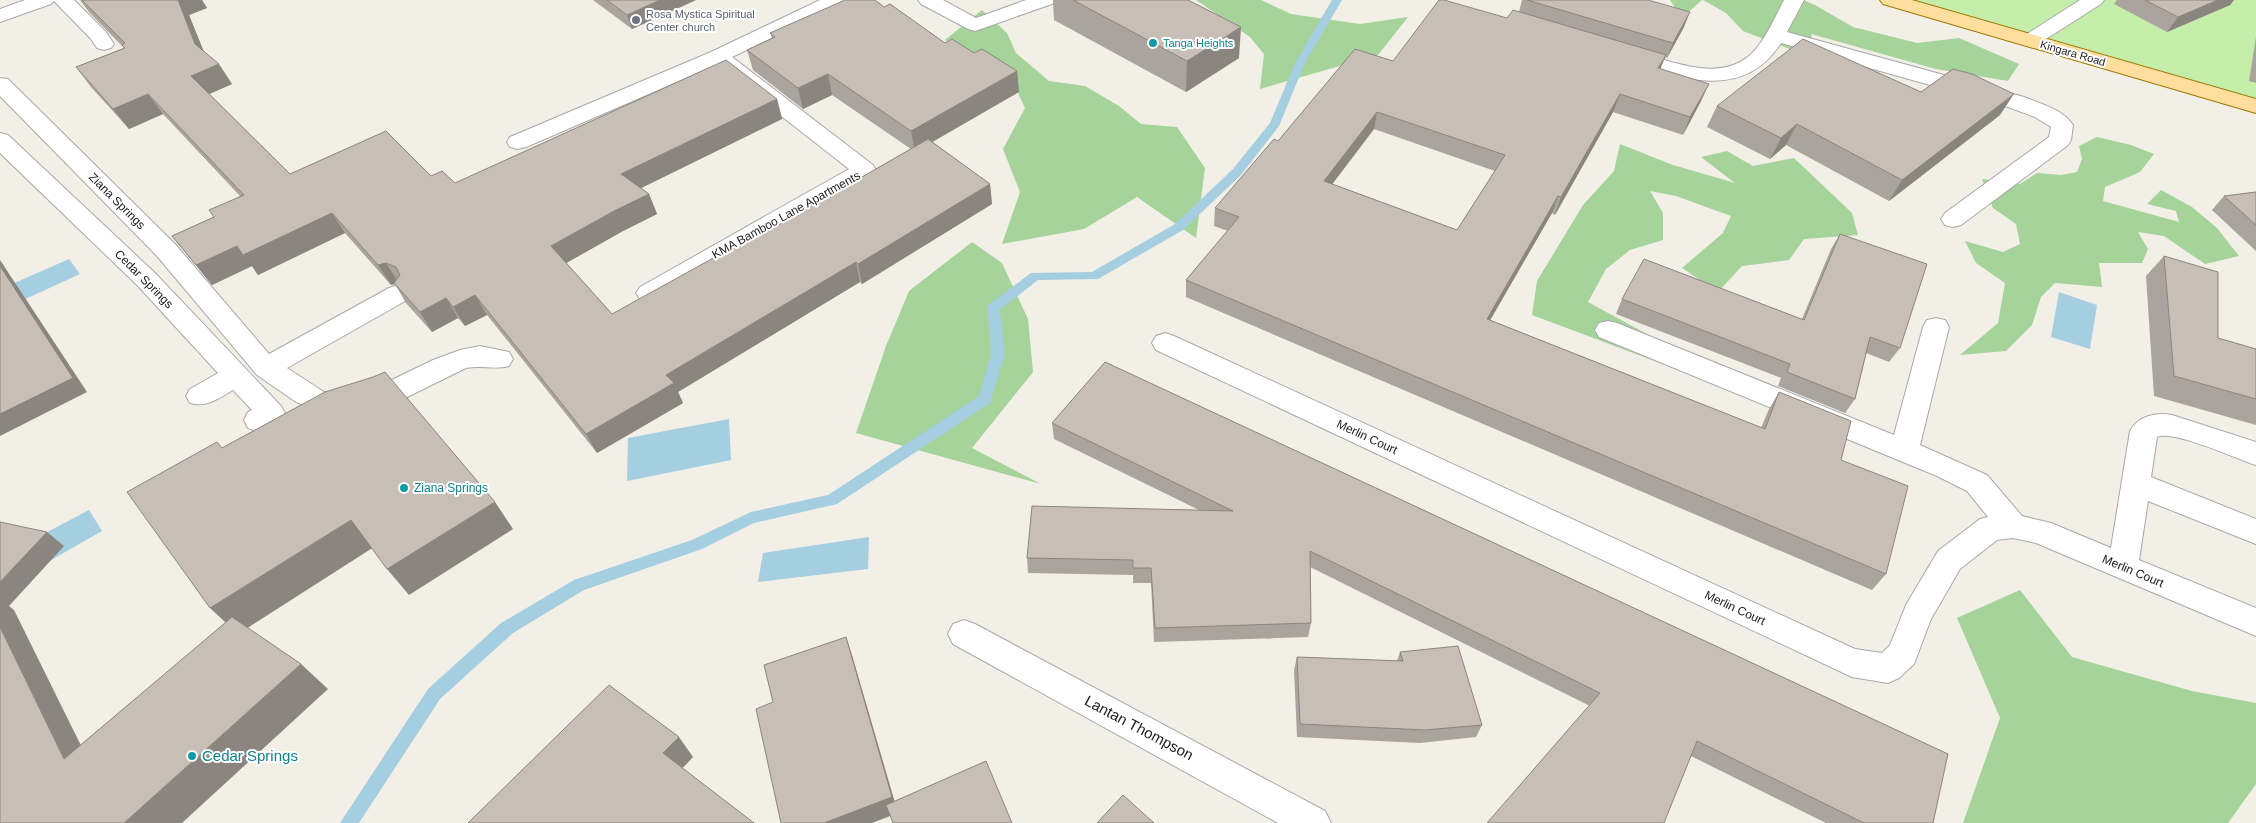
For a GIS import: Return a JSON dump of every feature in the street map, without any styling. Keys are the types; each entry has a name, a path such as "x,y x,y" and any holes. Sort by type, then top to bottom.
{"main road":[{"name":"Kingara Road","path":"1890,0 2256,106"}],"street":[{"path":"0,16 44,0"},
{"path":"63,0 99,36 104,44"},
{"path":"518,142 718,56 836,0"},
{"path":"928,0 975,25 1044,0"},
{"path":"1607,48 1690,73 1716,75 1738,71 1758,60 1775,35 1794,0"},
{"path":"2031,40 2094,0"},
{"path":"1775,35 2016,102 2043,112 2062,125 2060,140 1953,219"},
{"name":"KMA Bamboo Lane Apartments","path":"649,293 865,170 718,56"},
{"name":"Ziana Springs","path":"0,84 166,250 266,368 318,400 332,406 346,408 364,404 460,360 479,356 500,359"},
{"name":"Cedar Springs","path":"0,140 146,280 271,413 258,420"},
{"path":"266,368 398,294"},
{"path":"1904,451 1936,327"},
{"path":"1608,330 1904,451 1977,483 2014,526"},
{"name":"Merlin Court","path":"1165,343 1852,663 1888,668 1903,654 1917,614 1948,560 1990,528 2014,526 2040,532 2256,622"},
{"path":"200,396 236,375"},
{"path":"2123,566 2144,431 2151,426 2163,424 2187,430 2256,454"},
{"path":"2136,484 2256,532"},
{"name":"Lantan Thompson","path":"964,634 1313,823"}],"green space":[{"path":"1196,0 1261,0 1291,14 1360,24 1408,17 1378,55 1260,89 1264,54 1250,37"},
{"path":"1670,0 1702,0 1682,18"},
{"path":"1703,0 1803,0 1853,27 1917,43 1959,38 2019,64 2008,81 1936,69 1811,34 1816,59 1743,31 1726,13"},
{"path":"1900,0 2256,0 2256,100"},
{"path":"982,10 1007,33 1016,53 1049,81 1085,86 1119,106 1141,124 1177,127 1205,168 1196,238 1137,197 1084,229 1002,244 1020,192 1003,149 1025,108 1009,73 945,40"},
{"path":"2097,137 2131,145 2154,154 2140,172 2105,187 2103,201 2179,222 2176,211 2147,204 2161,190 2192,207 2217,228 2239,256 2205,264 2164,236 2138,232 2148,249 2142,263 2099,263 2102,287 2055,283 2041,297 2032,325 2006,351 1960,355 1998,323 2005,283 1976,263 1965,241 2003,252 2020,244 2016,224 1993,208 1982,179 2020,184 2037,173 2061,175 2077,172 2082,159 2079,146"},
{"path":"1620,144 1673,165 1735,183 1701,157 1727,151 1753,166 1794,158 1852,213 1858,235 1804,239 1789,260 1742,266 1718,292 1682,268 1723,233 1731,216 1676,196 1650,191 1663,213 1663,240 1630,250 1606,269 1588,302 1667,345 1676,369 1532,315 1537,281 1583,205 1614,171"},
{"path":"972,242 1002,263 1028,319 1033,372 972,448 1041,484 856,433 886,346 909,291"},
{"path":"2020,590 2072,657 2192,691 2256,703 2256,784 2228,823 1963,823 2000,718 1957,618"}],"water":[{"path":"69,259 80,274 21,301 10,285"},
{"path":"2059,292 2097,305 2090,349 2051,337"},
{"path":"729,419 731,460 627,481 628,438"},
{"path":"89,510 102,531 32,571 19,547"},
{"path":"869,537 868,569 758,582 763,553"}],"building":[{"path":"82,0 178,0 195,44 219,64 191,76 290,174 386,131 431,176 442,171 455,183 726,60 777,99 621,174 649,194 551,246 612,314 773,225 775,227 928,139 990,184 858,264 856,262 666,375 674,383 586,434 475,295 453,307 446,298 420,312 394,283 400,275 396,267 386,263 378,265 332,213 243,255 237,246 196,265 172,236 214,217 209,210 244,195 148,94 113,109 76,67 125,48 122,45 125,43"},
{"path":"607,0 660,0 627,15"},
{"path":"845,0 875,0 884,7 890,4 945,43 952,39 974,53 982,49 1017,71 911,131 828,74 798,88 747,50 775,37 770,33"},
{"path":"1073,0 1188,0 1241,27 1187,61"},
{"path":"1439,0 1444,0 1507,18 1513,10 1666,55 1658,68 1709,84 1690,117 1620,94 1561,197 1558,196 1487,319 1765,429 1779,392 1851,421 1841,460 1908,486 1886,574 1186,280 1239,217 1215,208 1274,139 1278,141 1355,49 1393,61","holes":["1377,112 1505,155 1457,230 1324,181"]},
{"path":"1527,0 1648,0 1690,12 1673,43"},
{"path":"2145,0 2218,0 2178,17"},
{"path":"1803,39 1921,92 1953,69 1972,74 2014,94 1902,180 1797,124 1781,138 1717,106"},
{"path":"2256,192 2256,225 2224,196"},
{"path":"1840,234 1927,264 1900,348 1870,337 1855,399 1787,372 1790,364 1622,299 1644,259 1804,320"},
{"path":"2164,256 2218,272 2218,338 2256,349 2256,399 2174,376"},
{"path":"0,266 73,378 0,414"},
{"path":"1105,362 1948,754 1933,823 1864,823 1697,741 1664,823 1487,823 1600,693 1310,551 1311,623 1155,628 1151,568 1133,568 1133,560 1027,558 1032,506 1233,511 1052,423"},
{"path":"385,372 495,502 387,569 351,520 210,608 127,492 217,442 222,448 325,392"},
{"path":"0,522 47,532 0,582"},
{"path":"232,617 301,664 124,823 0,823 0,627 64,759"},
{"path":"846,637 892,797 824,823 781,823 756,709 773,702 764,665"},
{"path":"1458,646 1482,725 1425,730 1300,724 1297,657 1403,661 1400,652"},
{"path":"609,685 679,737 663,753 754,823 468,823"},
{"path":"986,761 1012,823 893,823 886,805"},
{"path":"1123,795 1154,823 1097,823"}],"waterway":[{"path":"349,823 434,694 507,628 579,585 697,545 751,518 832,500 985,399 998,354 993,308 1035,276 1094,276 1179,227 1237,172 1275,124 1300,63 1337,0"}],"place":[{"name":"Rosa Mystica Spiritual Center church","path":"636,20"},
{"name":"Tanga Heights","path":"1153,43"},
{"name":"Ziana Springs","path":"404,488"},
{"name":"Cedar Springs","path":"192,756"}]}
